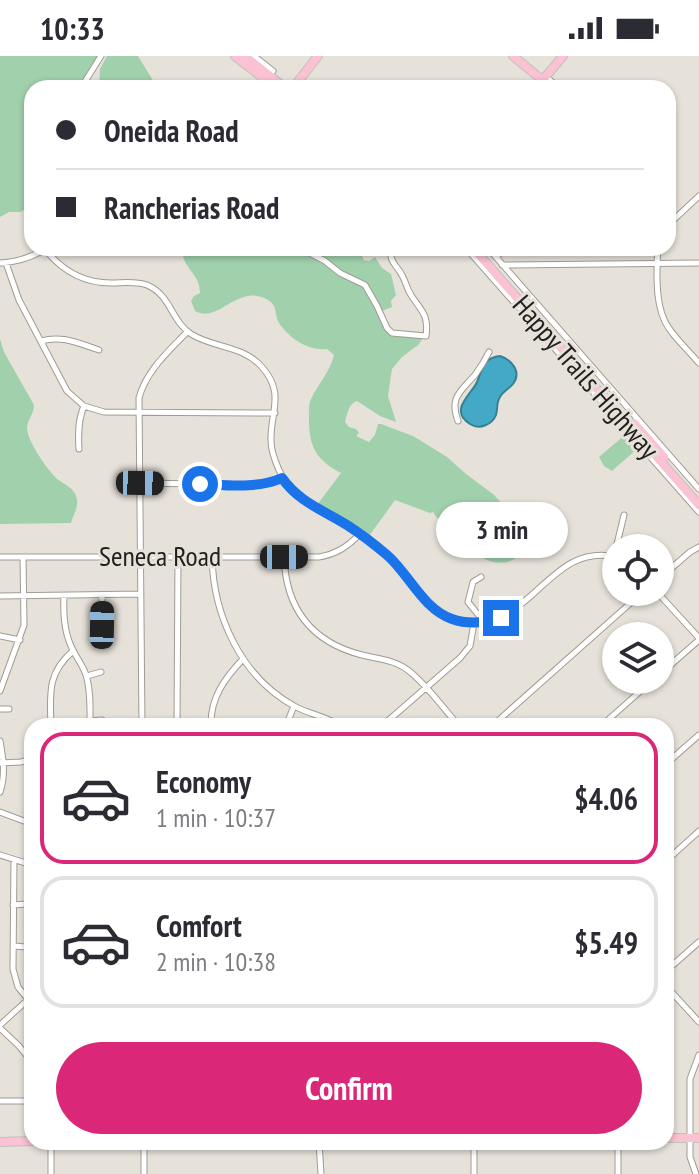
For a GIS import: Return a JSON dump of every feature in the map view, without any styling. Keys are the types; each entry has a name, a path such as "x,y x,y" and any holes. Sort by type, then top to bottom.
{"main road":[{"path":"235,56 266,80"},
{"path":"245,56 276,80"},
{"path":"292,80 312,56"},
{"path":"299,80 318,56"},
{"path":"513,56 540,80"},
{"path":"522,56 542,80"},
{"path":"548,80 563,56"},
{"path":"548,80 569,56"},
{"name":"Happy Trails Highway","path":"480,256 699,505"},
{"name":"Happy Trails Highway","path":"487,256 699,497"},
{"path":"0,1142 24,1141"}],"street":[{"path":"86,80 101,56"},
{"path":"254,56 273,71"},
{"path":"676,218 699,196"},
{"path":"33,256 3,263 67,391 84,406 104,412 275,413"},
{"path":"51,256 66,270 87,280 134,282 155,290 166,300 187,332 203,341 246,353 258,363 267,373 276,400 271,439 277,466 289,488 302,500 360,534 395,562 434,609 451,619 485,623 501,618 575,559 602,553"},
{"path":"315,256 365,285 392,333 426,336 427,320 422,308 411,296 391,256"},
{"path":"473,256 699,512"},
{"path":"657,256 658,304 663,319 671,332 696,354 699,363"},
{"path":"496,257 699,489"},
{"path":"502,265 699,263"},
{"path":"142,718 139,398 152,369 187,332"},
{"path":"41,341 57,337 99,350"},
{"path":"458,421 454,405 458,393 489,352"},
{"path":"79,449 78,427 84,406"},
{"path":"140,483 260,485 282,478"},
{"path":"620,534 624,515"},
{"name":"Seneca Road","path":"0,557 319,557 343,549 360,534"},
{"path":"674,566 699,547"},
{"path":"177,718 178,556"},
{"path":"212,556 216,597 225,625 243,659 260,678 294,706 322,718"},
{"path":"0,691 24,625 23,557"},
{"path":"284,557 290,594 300,615 313,630 344,650 394,662 409,670 452,718"},
{"path":"481,577 473,582 468,602 485,623"},
{"path":"0,596 141,594"},
{"path":"102,595 102,625"},
{"path":"64,597 66,632 87,676 90,718"},
{"path":"501,718 627,606"},
{"path":"670,606 699,639 674,661"},
{"path":"392,718 460,658 470,646 474,623"},
{"path":"0,636 20,640"},
{"path":"51,718 51,680 62,661 73,651"},
{"path":"211,718 223,682 243,659"},
{"path":"87,676 101,672"},
{"path":"610,718 637,694"},
{"path":"289,718 294,706"},
{"path":"0,709 9,709"},
{"path":"674,757 699,735"},
{"path":"0,741 0,792"},
{"path":"2,762 24,761"},
{"path":"0,812 24,821"},
{"path":"674,854 699,831"},
{"path":"0,855 24,863"},
{"path":"14,860 13,969 18,987 24,993"},
{"path":"13,905 24,904"},
{"path":"674,964 699,942"},
{"path":"14,946 24,947"},
{"path":"674,995 699,1022"},
{"path":"24,1006 0,1027 24,1052"},
{"path":"696,1174 690,1157 694,1138 690,1079 699,1055"},
{"path":"0,1101 24,1101"},
{"path":"51,1150 51,1174"},
{"path":"144,1150 144,1174"},
{"path":"320,1150 321,1174"},
{"path":"474,1150 474,1174"},
{"path":"618,1150 618,1174"}],"green space":[{"path":"0,56 98,56 84,80 24,80 24,210 0,217"},
{"path":"107,56 138,56 153,80 99,80 100,69"},
{"path":"183,256 312,256 364,285 387,330 424,337 392,369 388,396 396,422 357,401 350,406 345,422 356,429 359,433 356,436 369,442 378,424 381,424 413,436 447,457 493,494 527,529 527,542 521,553 510,561 499,563 486,559 461,543 433,512 395,500 369,536 317,505 341,473 326,464 317,453 311,441 309,424 311,399 334,355 327,349 306,346 294,339 279,323 272,303 264,298 245,297 211,313 195,311 191,301 200,293 199,286"},
{"path":"317,256 362,256 369,261 375,257 382,268 391,274 396,295 391,301 392,307 382,311 364,281 341,272"},
{"path":"0,339 34,405 27,429 31,441 52,474 76,496 77,506 71,523 0,524"},
{"path":"626,434 636,450 612,471 604,466 599,457"}],"water":[{"path":"500,356 514,367 516,380 500,397 492,421 474,426 461,413 463,402 477,382 484,364"}],"route":[{"path":"200,484 260,485 282,478 302,500 345,524 395,562 434,609 451,619 466,622 485,623 501,618"}]}
